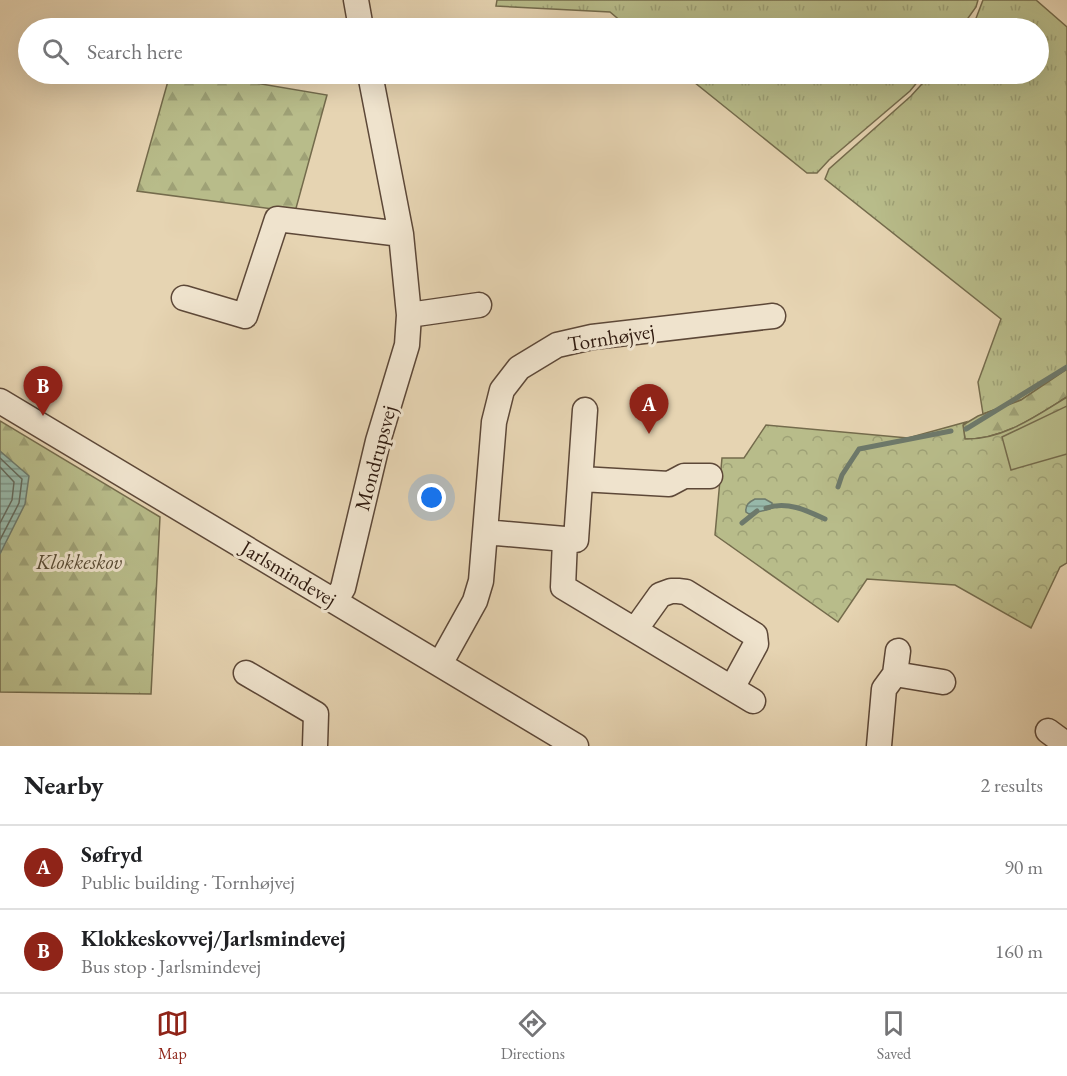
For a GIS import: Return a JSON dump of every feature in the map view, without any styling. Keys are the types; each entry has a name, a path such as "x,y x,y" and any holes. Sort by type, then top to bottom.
{"street":[{"path":"357,0 360,18"},
{"name":"Mondrupsvej","path":"335,601 343,588 378,441 407,345 409,315 401,234 372,84"},
{"path":"184,298 245,316 277,219 401,234"},
{"path":"409,315 479,305"},
{"name":"Tornhøjvej","path":"440,663 475,601 481,581 494,422 502,390 519,368 557,345 592,337 773,316"},
{"name":"Jarlsmindevej","path":"0,401 576,746"},
{"path":"485,532 576,540 585,410"},
{"path":"581,479 669,484 684,476 710,476"},
{"path":"565,540 563,587 753,701"},
{"path":"635,630 660,595 671,591 686,592 755,635 756,644 732,688"},
{"path":"879,746 884,689 896,662 943,682"},
{"path":"246,673 316,714 315,746"}],"green space":[{"path":"497,0 978,0 968,18 617,18 610,12 496,6"},
{"path":"983,0 1036,0 1067,27 1067,369 1021,400 983,414 978,382 1001,319 825,179 829,169 922,84 1049,84 1049,18 976,18"},
{"path":"167,84 262,84 327,95 295,212 137,191"},
{"path":"696,84 916,84 817,173 807,173"},
{"path":"1067,369 1067,397 1019,426 993,436 965,439 963,425 978,416 1021,400"},
{"path":"1067,397 1067,563 1060,567 1031,628 955,585 867,579 838,622 715,535 722,458 744,458 766,425 908,438 966,422 963,425 965,439 979,438 993,436 1019,426"},
{"path":"1067,406 1067,454 1011,470 1002,437"},
{"name":"Klokkeskov","path":"0,421 160,517 151,694 0,692"}],"water":[{"path":"0,451 29,476 25,504 0,554"},
{"path":"755,499 765,499 772,503 772,506 770,509 749,514 746,512 747,506"}],"waterway":[{"path":"966,429 1067,367"},
{"path":"838,487 842,475 859,449 951,431"},
{"path":"766,508 789,506 825,519"},
{"path":"742,523 757,511"}],"place":[{"name":"Klokkeskovvej/Jarlsmindevej","path":"43,416"},
{"name":"Søfryd","path":"649,434"}]}
